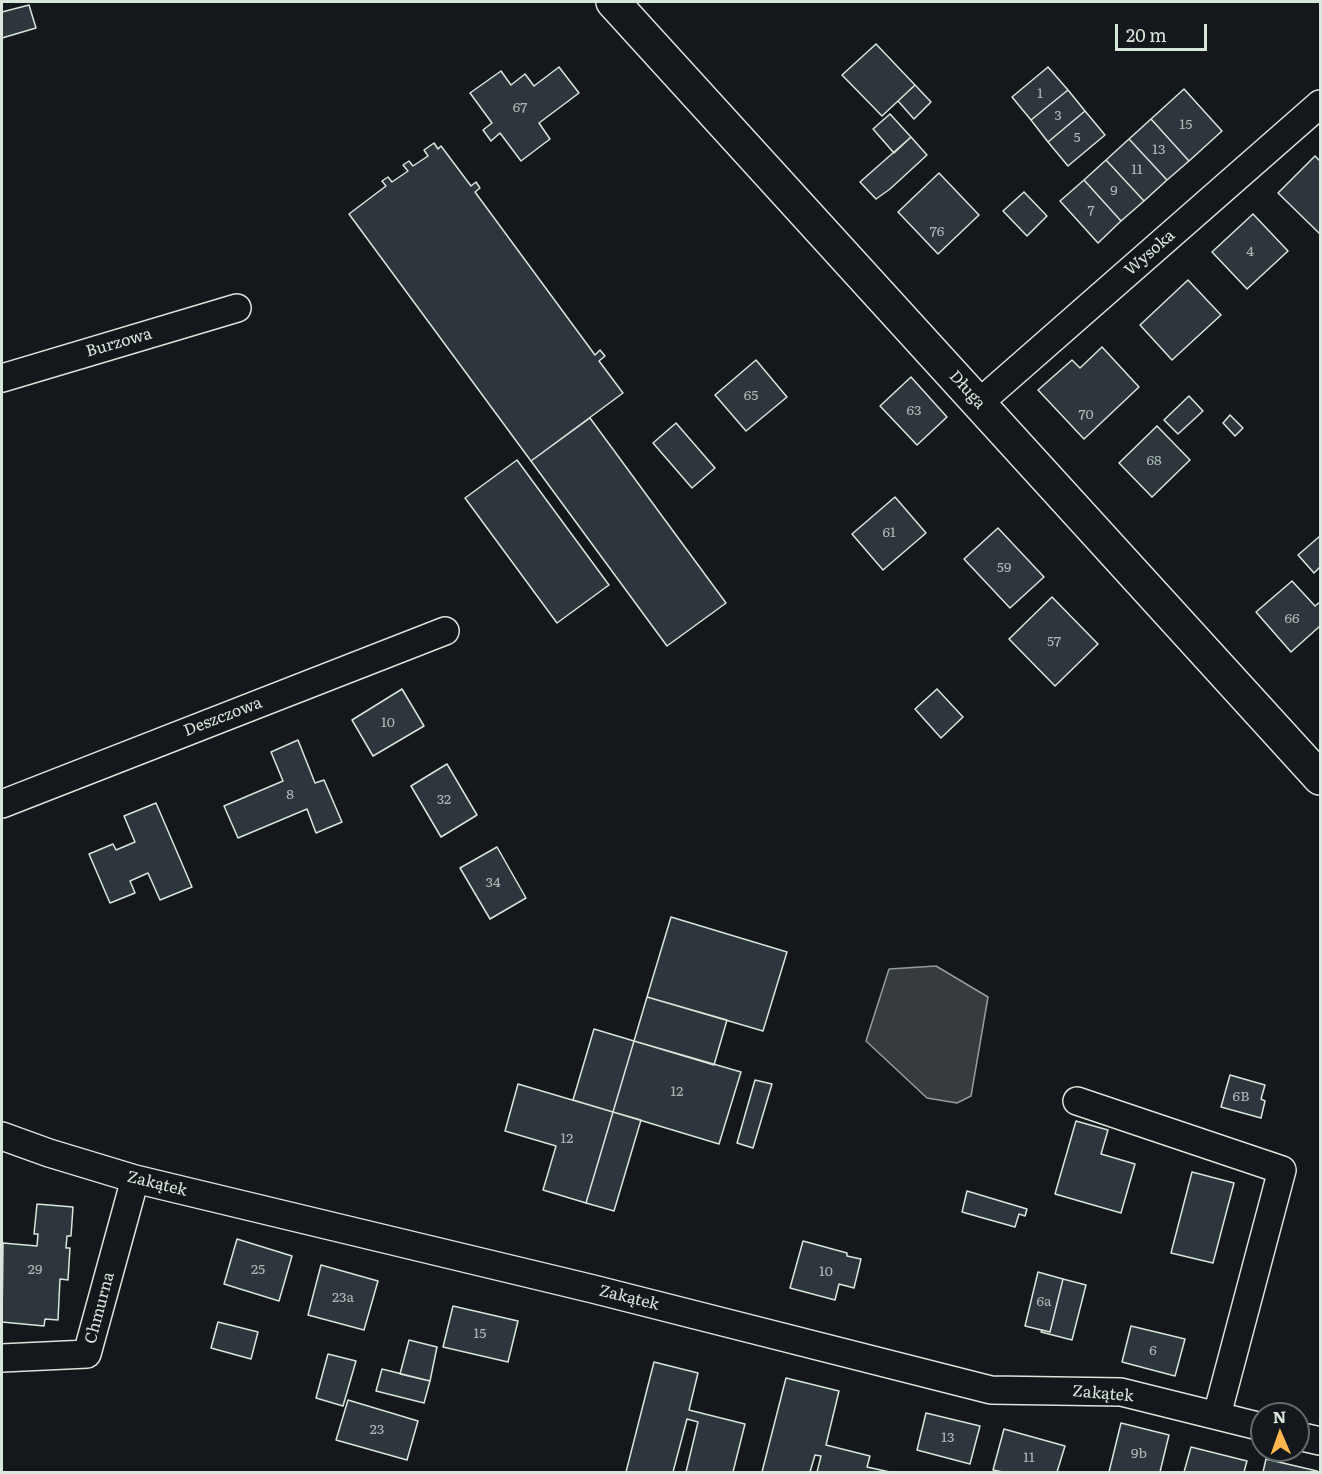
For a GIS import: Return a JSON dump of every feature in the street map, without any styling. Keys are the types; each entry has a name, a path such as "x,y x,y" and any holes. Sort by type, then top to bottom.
{"street":[{"name":"Długa","path":"613,2 1320,778"},
{"name":"Wysoka","path":"979,403 1320,104"},
{"name":"Burzowa","path":"2,378 237,308"},
{"name":"Deszczowa","path":"2,804 445,631"},
{"path":"1077,1101 1282,1170 1217,1415"},
{"name":"Zakątek","path":"2,1136 135,1179 593,1289 991,1390 1121,1392 1250,1424"},
{"name":"Chmurna","path":"2,1358 87,1354 135,1179"}],"shaded area":[{"path":"936,966 988,997 971,1096 957,1103 927,1098 866,1041 889,969"}],"building":[{"path":"29,5 36,28 2,38 2,12"},
{"path":"876,44 915,85 882,116 842,75"},
{"path":"559,67 579,93 539,123 550,139 521,161 500,133 491,141 483,130 492,123 470,93 501,71 511,85 525,74 534,86"},
{"path":"1048,67 1068,90 1031,120 1012,97"},
{"path":"915,85 931,102 914,119 898,101"},
{"path":"1184,89 1222,131 1189,161 1151,119"},
{"path":"1068,90 1085,111 1048,142 1031,120"},
{"path":"1085,111 1105,135 1068,166 1048,142"},
{"path":"890,114 911,137 894,153 873,129"},
{"path":"1151,119 1189,161 1167,180 1129,139"},
{"path":"911,137 927,155 876,199 860,182"},
{"path":"1129,139 1167,180 1144,201 1106,160"},
{"path":"434,143 438,149 441,146 471,186 476,182 480,188 475,192 595,355 600,350 605,356 599,361 623,393 531,461 349,214 386,186 382,181 388,177 392,182 408,171 403,165 409,161 413,166 428,156 424,150"},
{"path":"1315,156 1320,161 1320,234 1278,193"},
{"path":"1106,160 1144,201 1121,221 1084,180"},
{"path":"939,173 979,215 938,254 898,212"},
{"path":"1084,180 1121,221 1098,243 1060,201"},
{"path":"1024,192 1047,216 1027,236 1003,211"},
{"path":"1253,214 1288,251 1247,289 1212,252"},
{"path":"1188,280 1221,315 1172,360 1140,325"},
{"path":"1102,347 1139,387 1084,439 1038,390 1072,360 1080,368"},
{"path":"756,360 787,397 746,431 715,395"},
{"path":"911,377 947,417 917,445 880,406"},
{"path":"1189,396 1203,411 1178,434 1164,420"},
{"path":"1230,415 1243,428 1235,436 1223,423"},
{"path":"590,418 726,603 667,646 531,461"},
{"path":"676,423 715,468 692,488 653,443"},
{"path":"1157,426 1190,460 1152,497 1119,463"},
{"path":"517,460 609,585 557,623 465,498"},
{"path":"895,497 926,533 883,570 852,534"},
{"path":"998,528 1044,577 1010,608 964,559"},
{"path":"1320,536 1320,567 1314,573 1298,555"},
{"path":"1292,581 1315,606 1320,602 1320,626 1291,652 1256,612"},
{"path":"1052,597 1098,644 1055,686 1009,639"},
{"path":"402,689 424,726 373,756 352,720"},
{"path":"937,689 963,717 941,738 915,709"},
{"path":"298,740 315,783 324,780 342,822 316,833 307,809 238,838 224,806 283,781 271,752"},
{"path":"447,764 477,815 441,837 411,786"},
{"path":"156,803 192,887 160,900 148,873 130,881 135,893 110,903 89,854 113,844 116,850 135,842 124,816"},
{"path":"497,847 526,898 490,919 460,868"},
{"path":"671,917 787,952 763,1031 647,997"},
{"path":"647,997 727,1020 714,1065 634,1041"},
{"path":"594,1029 634,1041 613,1112 573,1100"},
{"path":"634,1041 741,1072 719,1144 613,1112"},
{"path":"1230,1075 1265,1085 1261,1099 1265,1101 1261,1118 1221,1107"},
{"path":"755,1080 772,1084 753,1148 737,1143"},
{"path":"518,1084 613,1112 586,1203 543,1190 556,1146 505,1131"},
{"path":"613,1112 641,1120 614,1211 586,1203"},
{"path":"1076,1121 1108,1130 1101,1154 1135,1164 1121,1213 1055,1194"},
{"path":"1192,1172 1234,1183 1213,1263 1171,1253"},
{"path":"967,1191 1027,1209 1025,1216 1019,1214 1015,1227 962,1212"},
{"path":"37,1204 73,1207 71,1236 67,1236 66,1248 70,1248 68,1280 60,1279 58,1320 45,1319 44,1326 2,1322 3,1243 37,1246 38,1234 34,1234"},
{"path":"237,1239 292,1256 279,1301 224,1284"},
{"path":"803,1241 861,1259 854,1288 839,1284 835,1300 790,1288"},
{"path":"321,1265 378,1281 364,1330 308,1315"},
{"path":"1038,1272 1063,1279 1050,1332 1025,1326"},
{"path":"1063,1279 1086,1285 1072,1340 1041,1332 1042,1330 1050,1332"},
{"path":"453,1306 518,1321 508,1362 443,1347"},
{"path":"218,1322 258,1332 251,1359 211,1348"},
{"path":"1131,1326 1185,1339 1175,1376 1122,1362"},
{"path":"409,1340 437,1347 430,1381 400,1374"},
{"path":"328,1354 356,1361 343,1406 316,1398"},
{"path":"654,1362 698,1373 689,1410 745,1424 733,1472 686,1472 698,1422 687,1419 673,1472 626,1472"},
{"path":"382,1369 430,1381 424,1403 376,1391"},
{"path":"786,1378 839,1391 826,1445 870,1456 867,1467 890,1472 817,1472 821,1456 815,1455 810,1472 762,1472"},
{"path":"348,1400 418,1421 407,1460 336,1440"},
{"path":"926,1413 980,1426 970,1464 917,1450"},
{"path":"1121,1423 1169,1435 1160,1472 1109,1472"},
{"path":"1004,1429 1065,1446 1057,1472 993,1470"},
{"path":"1191,1447 1247,1461 1244,1472 1184,1472"},
{"path":"1265,1462 1279,1462 1317,1471 1317,1472 1263,1472"}]}
